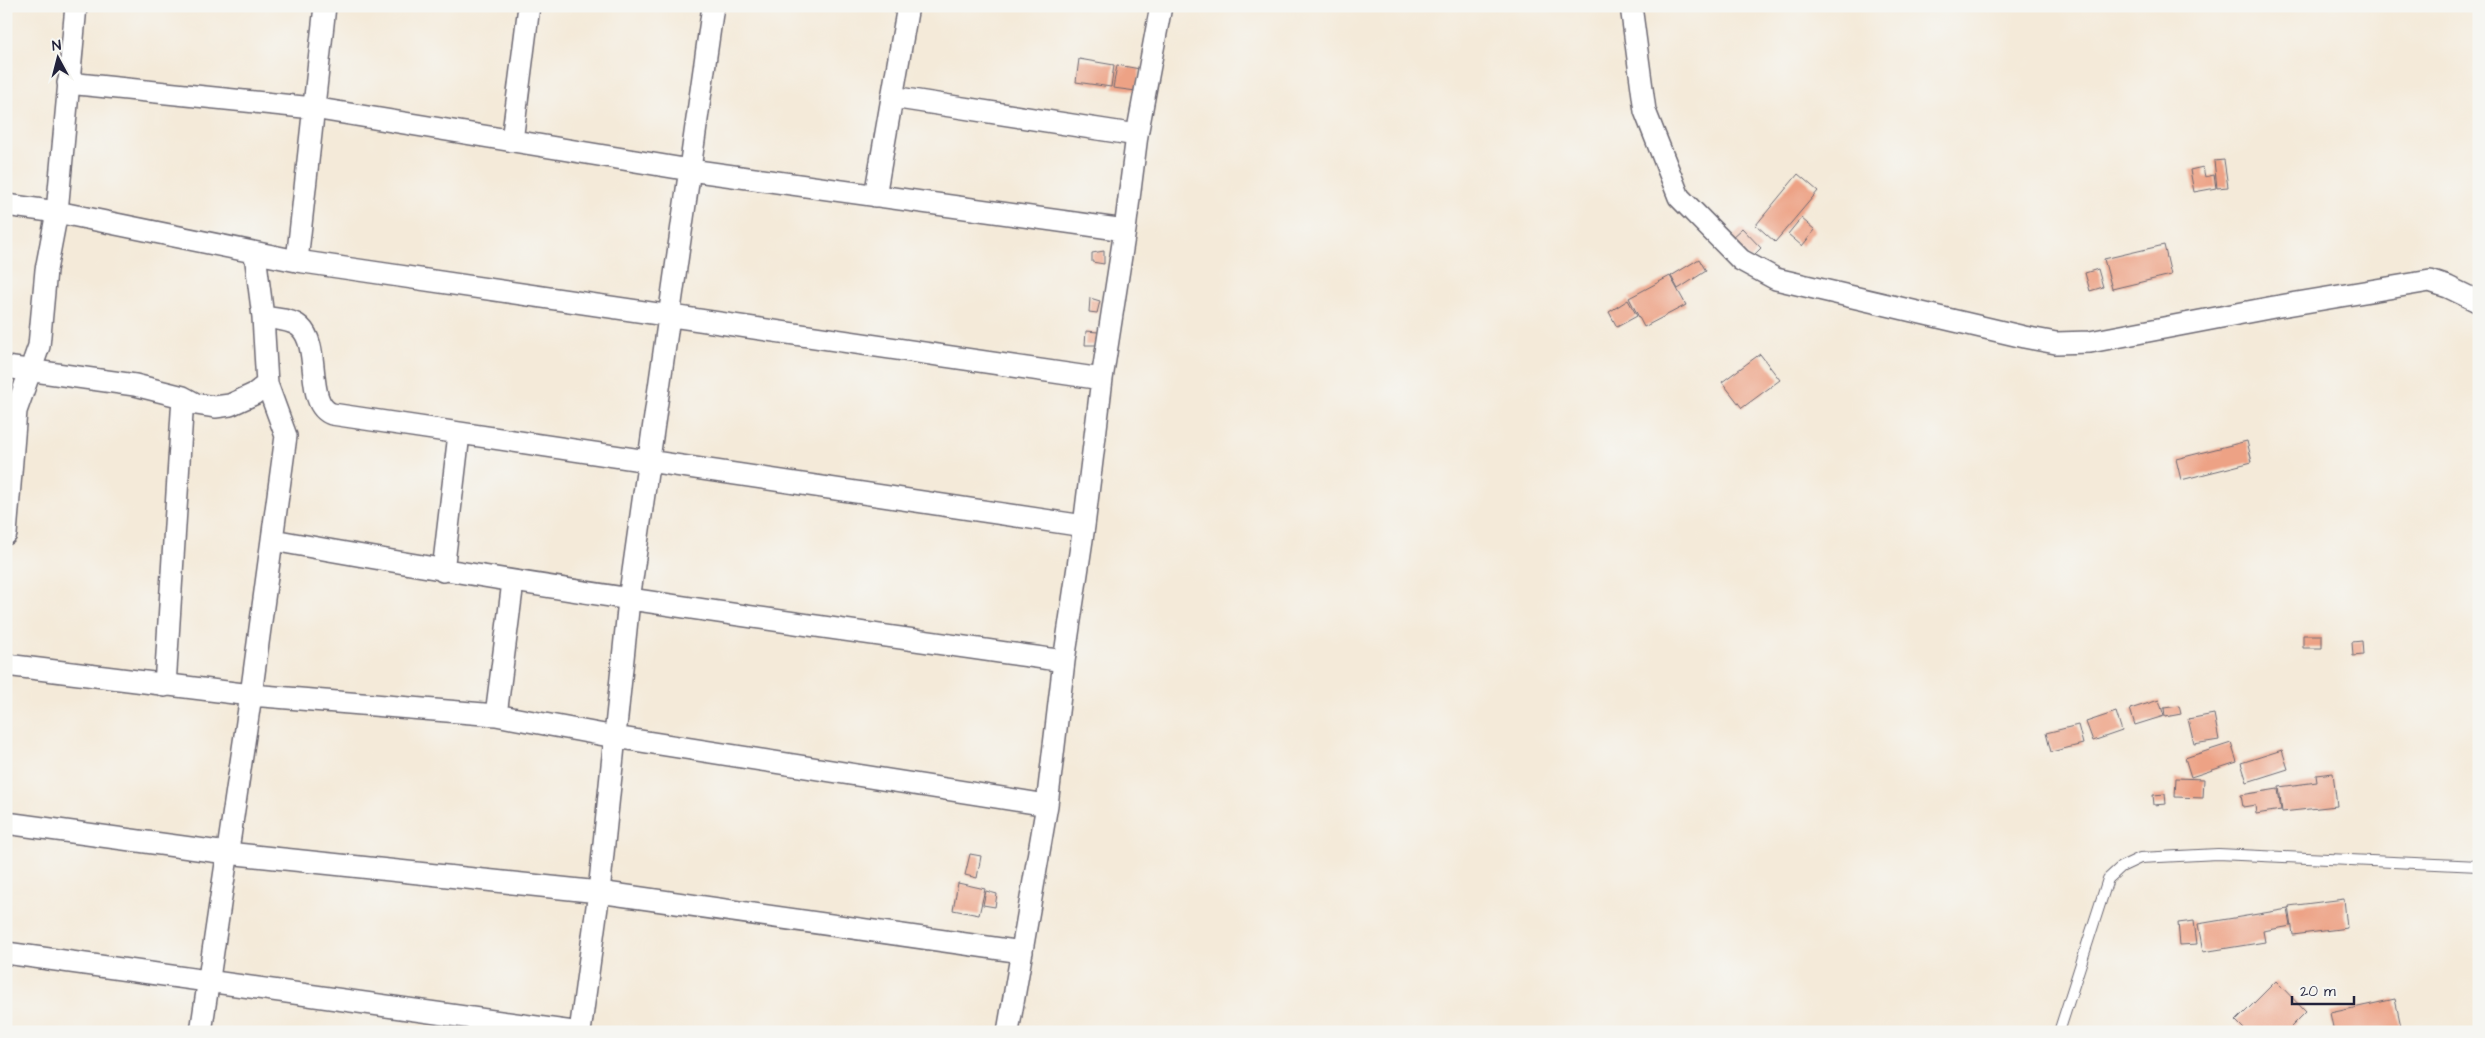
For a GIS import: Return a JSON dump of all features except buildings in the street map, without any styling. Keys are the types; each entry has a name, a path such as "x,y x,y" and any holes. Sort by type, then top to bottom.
{"street":[{"path":"6,534 16,411 39,346 46,270 57,212 76,6"},
{"path":"297,261 325,6"},
{"path":"512,141 529,6"},
{"path":"580,1032 599,892 629,600 713,6"},
{"path":"875,196 908,6"},
{"path":"1008,1032 1047,805 1064,661 1084,526 1102,379 1125,230 1137,135 1161,6"},
{"path":"1631,6 1645,111 1679,197 1741,260 1776,279 2005,333 2056,343 2090,342 2284,305 2430,281 2448,287 2479,302"},
{"path":"68,83 314,108 690,170 1125,230"},
{"path":"892,96 1137,135"},
{"path":"6,205 57,212 254,254 297,261 1102,379"},
{"path":"200,1032 251,695 286,436 267,384 263,317 254,254"},
{"path":"263,317 287,320 300,326 310,340 318,402 324,411 459,434 1084,526"},
{"path":"6,367 135,385 183,397 196,404 223,406 254,394 267,384"},
{"path":"165,686 183,397"},
{"path":"443,571 459,434"},
{"path":"273,540 443,571 629,600 1064,661"},
{"path":"496,715 513,582"},
{"path":"6,665 165,686 251,695 496,715 615,737 1047,805"},
{"path":"6,823 227,853 599,892 1022,952"},
{"path":"6,953 573,1032"}],"lane":[{"path":"2059,1032 2108,879 2121,866 2140,858 2218,854 2479,866"}]}
